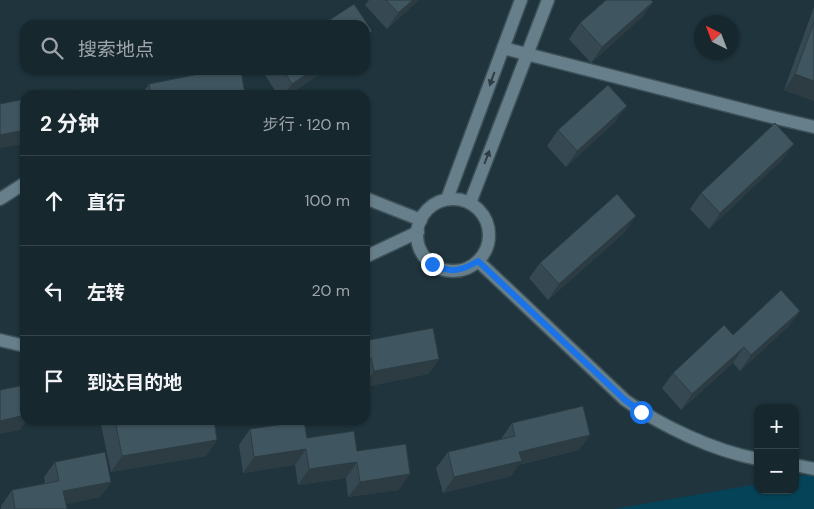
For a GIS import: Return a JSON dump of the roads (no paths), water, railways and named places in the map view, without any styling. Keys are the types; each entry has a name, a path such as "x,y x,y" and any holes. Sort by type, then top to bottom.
{"lane":[{"path":"447,199 521,0"},
{"path":"470,203 548,0"},
{"path":"503,48 814,127"},
{"path":"0,199 20,186"},
{"path":"447,199 459,199 470,203 486,219 489,241 485,252 478,261 467,268 443,269 432,264 424,255 419,244 419,226 427,210 436,203 447,199"},
{"path":"370,201 419,226"},
{"path":"370,254 419,226"},
{"path":"478,261 625,400 641,412 718,448 754,458"},
{"path":"0,340 20,345"},
{"path":"799,467 814,469"}]}
